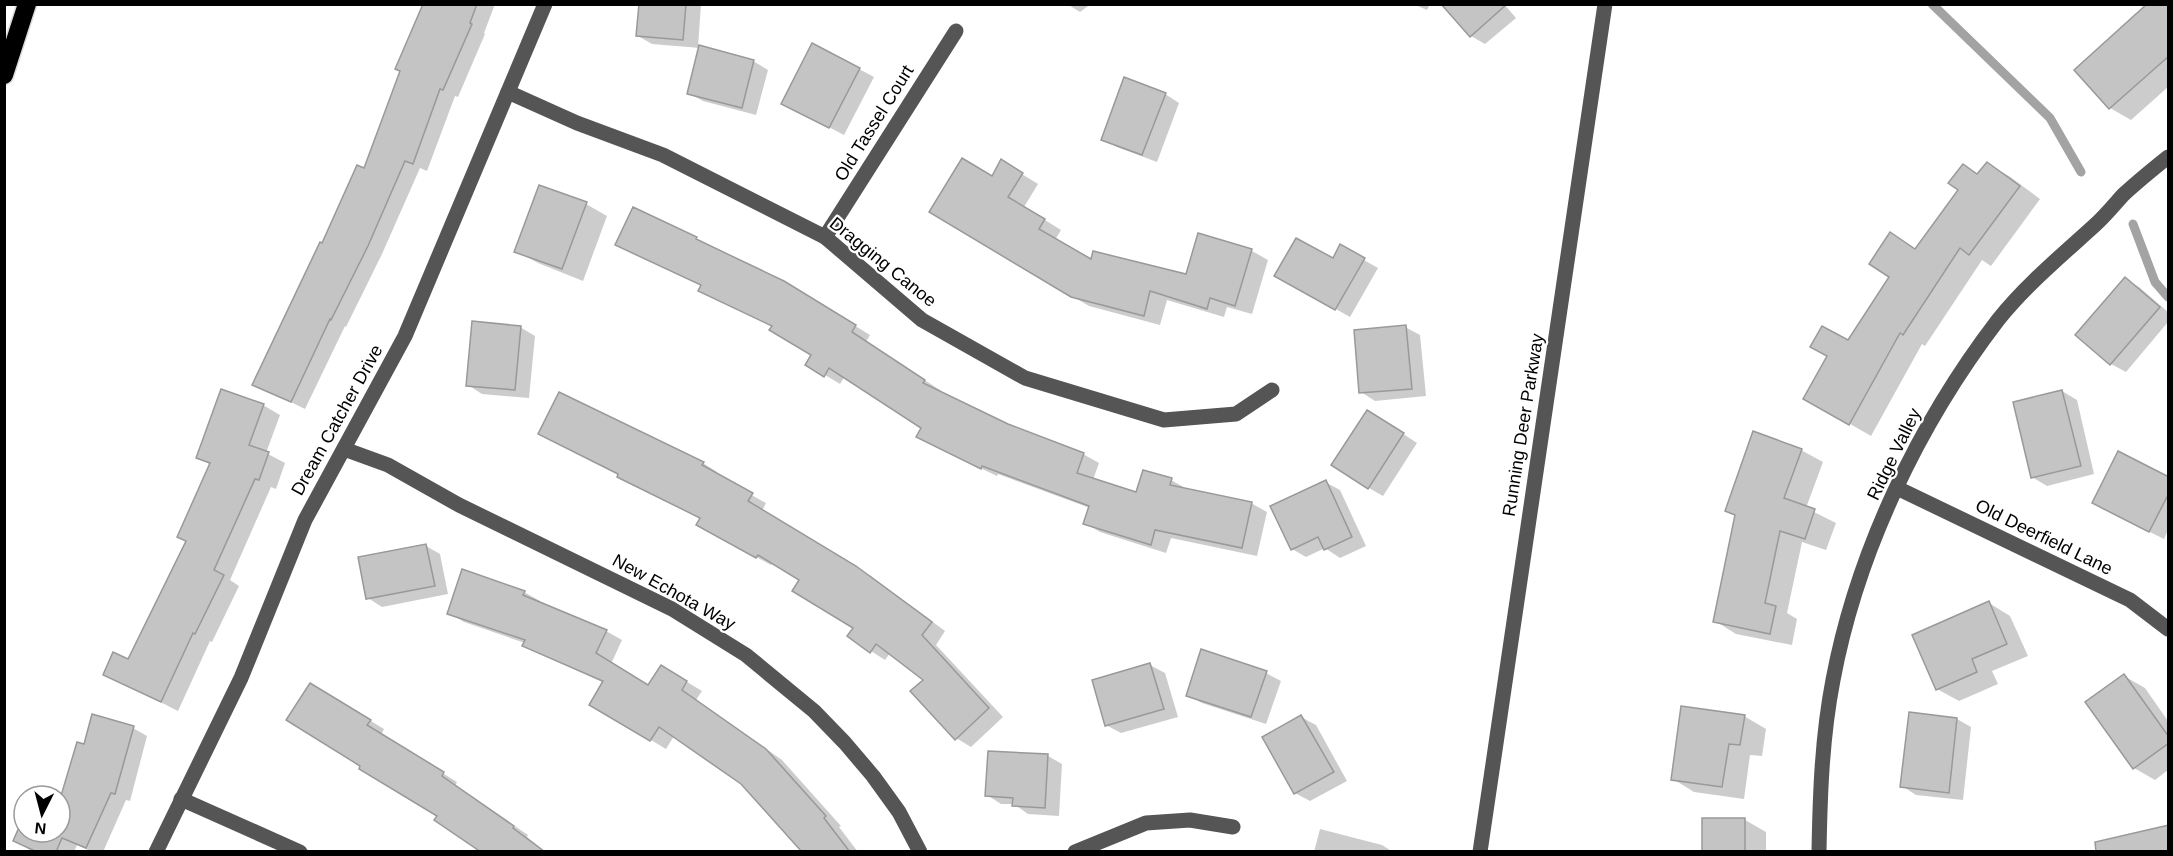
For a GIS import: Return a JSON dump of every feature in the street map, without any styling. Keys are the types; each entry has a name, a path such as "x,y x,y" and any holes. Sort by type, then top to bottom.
{"highway":[{"path":"4,75 27,4"}],"street":[{"name":"Dream Catcher Drive","path":"156,852 241,678 305,520 405,336 545,4"},
{"name":"Running Deer Parkway","path":"1480,852 1605,4"},
{"name":"Old Tassel Court","path":"825,237 956,31"},
{"name":"Dragging Canoe","path":"508,92 577,123 663,155 825,237 922,320 1025,378 1164,420 1236,414 1272,390"},
{"name":"Ridge Valley","path":"1819,852 1822,759 1833,679 1843,633 1874,540 1929,424 1999,319 2036,279 2123,196 2169,157"},
{"name":"New Echota Way","path":"344,449 388,465 459,505 672,609 710,631 746,656 814,711 845,743 899,812 920,852"},
{"name":"Old Deerfield Lane","path":"1897,488 2130,600 2169,629"},
{"path":"181,799 300,852"},
{"path":"1074,852 1146,823 1190,820 1233,827"}],"building":[{"path":"423,4 477,4 470,23 472,24 443,90 440,89 413,164 405,161 368,246 291,402 252,385 320,242 322,243 357,165 364,168 400,71 395,69"},
{"path":"639,4 686,4 683,40 636,36"},
{"path":"1441,4 1507,4 1470,37"},
{"path":"2147,4 2169,4 2169,56 2109,109 2074,70"},
{"path":"812,43 860,68 829,128 781,104"},
{"path":"699,45 754,60 742,108 687,94"},
{"path":"1124,77 1166,93 1142,155 1101,140"},
{"path":"962,158 992,176 1001,159 1023,173 1008,197 1045,219 1039,229 1091,259 1093,251 1186,274 1198,233 1252,249 1235,306 1210,298 1207,309 1150,291 1144,316 1071,297 929,212"},
{"path":"1987,162 2020,186 1969,255 1960,248 1903,335 1900,333 1849,425 1803,399 1827,356 1810,347 1822,326 1848,340 1889,277 1869,264 1890,232 1915,249 1958,190 1948,183 1963,164 1977,174"},
{"path":"539,185 587,202 562,269 514,252"},
{"path":"633,207 784,281 856,325 852,332 925,380 923,383 1008,424 1084,453 1077,473 1136,492 1143,470 1172,478 1170,485 1252,502 1242,548 1155,530 1151,545 1083,524 1089,506 982,466 981,469 916,437 921,428 829,368 824,377 805,365 811,355 769,330 772,326 698,291 701,285 615,245"},
{"path":"1296,238 1333,258 1340,244 1365,258 1335,310 1274,276"},
{"path":"2125,277 2160,307 2110,365 2075,335"},
{"path":"472,321 521,326 515,390 466,386"},
{"path":"1406,325 1412,389 1359,393 1354,330"},
{"path":"221,389 264,404 249,445 269,452 259,480 255,479 214,570 224,575 195,634 193,633 161,702 103,675 113,652 128,659 186,541 177,537 210,463 196,458"},
{"path":"2062,390 2081,466 2031,478 2013,402"},
{"path":"559,392 704,462 702,465 753,493 748,501 856,566 932,622 922,635 989,708 955,740 910,691 923,680 876,644 870,653 847,636 853,628 792,591 799,580 758,555 756,558 696,525 700,518 617,477 618,474 538,434"},
{"path":"1367,410 1404,433 1368,489 1331,465"},
{"path":"1753,431 1802,449 1784,498 1815,509 1805,539 1780,531 1765,603 1776,606 1770,634 1713,622 1735,515 1725,511"},
{"path":"2118,451 2169,477 2169,493 2149,532 2092,503"},
{"path":"1326,480 1352,537 1324,550 1318,537 1291,550 1270,506"},
{"path":"426,544 435,586 366,599 358,557"},
{"path":"462,569 525,591 523,595 607,630 596,653 648,685 661,665 687,681 682,690 766,749 826,816 824,818 850,852 802,852 741,784 659,727 650,741 589,705 603,681 522,646 525,640 447,614"},
{"path":"1989,601 2007,644 1972,659 1977,672 1936,690 1912,635"},
{"path":"1201,649 1267,671 1251,717 1186,696"},
{"path":"1150,663 1164,709 1105,726 1092,680"},
{"path":"2124,674 2169,737 2169,743 2133,769 2085,702"},
{"path":"310,683 371,720 367,725 444,772 442,776 514,826 513,828 545,852 481,852 434,820 437,816 359,769 360,766 286,720"},
{"path":"1681,706 1745,715 1740,745 1729,744 1722,787 1671,780"},
{"path":"1909,712 1957,718 1949,793 1900,787"},
{"path":"92,714 134,726 115,794 111,793 86,848 72,842 72,784 64,784 77,742 84,744"},
{"path":"1301,715 1334,772 1294,794 1262,737"},
{"path":"988,751 1048,754 1045,808 1012,806 1013,798 985,796"},
{"path":"1702,818 1745,818 1745,852 1702,852"},
{"path":"2169,825 2169,852 2096,852 2095,842"},
{"path":"20,844 59,844 56,852 37,852"}],"waterway":[{"path":"1932,4 2050,118 2081,172"},
{"path":"2133,224 2155,282 2168,297"}]}
